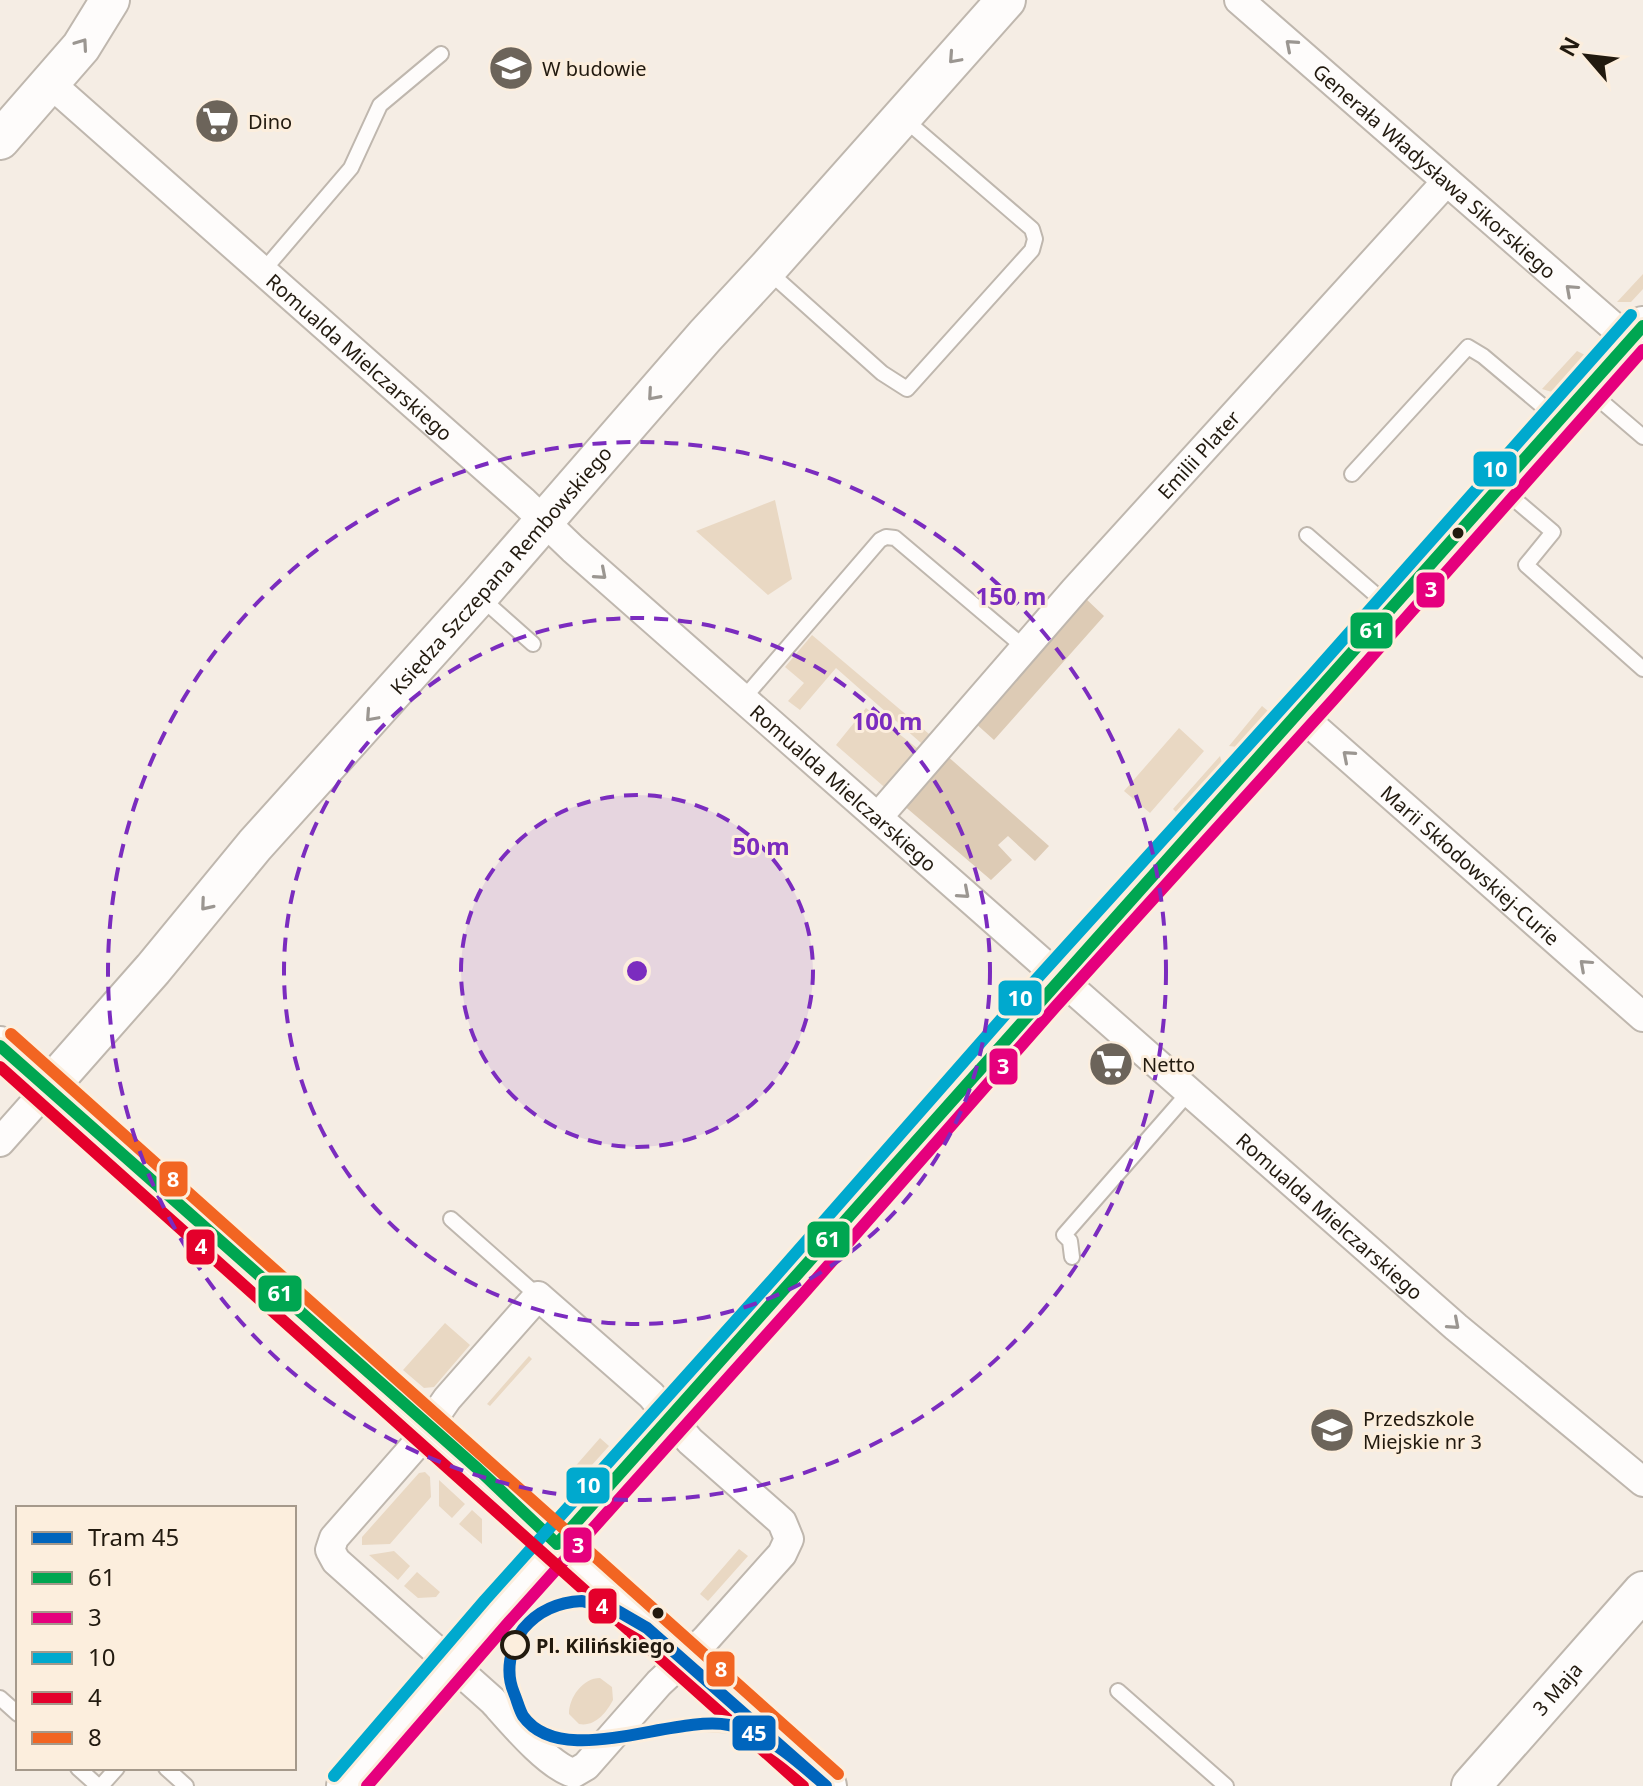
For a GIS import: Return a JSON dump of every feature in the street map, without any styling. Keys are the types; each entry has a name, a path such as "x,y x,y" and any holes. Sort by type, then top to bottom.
{"street":[{"path":"0,140 81,47 110,0"},
{"name":"Generała Władysława Sikorskiego","path":"1239,0 1446,182 1636,334"},
{"name":"Księdza Szczepana Rembowskiego","path":"0,1142 153,969 255,845 479,596 1001,2"},
{"name":"Romualda Mielczarskiego","path":"51,84 1456,1327 1643,1482"},
{"name":"Emilii Plater","path":"878,817 1025,648 1446,182"},
{"path":"346,1786 557,1544 1636,334"},
{"name":"Marii Skłodowskiej-Curie","path":"1298,713 1643,1017"},
{"path":"0,1046 827,1786"},
{"path":"538,1296 651,1395 690,1441 782,1522 789,1539 782,1554 705,1640 659,1683 572,1780 510,1723 493,1701 336,1561 330,1550 334,1538 413,1448 447,1399 538,1296"},
{"name":"3 Maja","path":"1471,1786 1643,1591"}],"lane":[{"path":"263,271 351,168 380,105 441,54"},
{"path":"767,269 882,373 907,389 1032,250 1035,239 1032,229 902,117"},
{"path":"1352,474 1468,347 1559,420"},
{"path":"1587,389 1643,437"},
{"path":"1500,486 1553,532 1526,565 1643,669"},
{"path":"1307,535 1391,608"},
{"path":"743,699 880,540 886,537 895,538 1025,648"},
{"path":"479,596 533,644"},
{"path":"1072,1257 1070,1241 1064,1235 1190,1091"},
{"path":"451,1219 538,1296"},
{"path":"1118,1691 1226,1786"},
{"path":"0,1698 16,1712"},
{"path":"80,1770 99,1786 115,1770"},
{"path":"168,1770 186,1786"}],"shaded area":[{"path":"1643,274 1643,289 1631,302 1617,302"},
{"path":"1577,351 1585,355 1552,392 1542,389"},
{"path":"775,500 792,579 768,595 696,531"},
{"path":"1084,597 1104,616 994,740 974,722"},
{"path":"812,635 935,739 890,792 836,745 866,708 917,748 921,743 836,668 800,710 788,701 804,683 785,667"},
{"path":"1262,706 1268,711 1237,747 1229,746"},
{"path":"1179,728 1204,751 1150,813 1124,791"},
{"path":"945,754 1049,846 1035,861 1008,836 998,845 1012,860 991,880 902,804"},
{"path":"1220,756 1222,763 1178,814 1173,809"},
{"path":"445,1323 470,1345 434,1387 424,1388 403,1370"},
{"path":"529,1356 532,1359 490,1406 487,1404"},
{"path":"600,1438 609,1446 574,1485 565,1478"},
{"path":"425,1472 430,1477 431,1497 390,1544 362,1545 362,1537 419,1473"},
{"path":"439,1480 465,1504 452,1518 439,1506"},
{"path":"472,1510 482,1519 482,1544 459,1524"},
{"path":"739,1549 748,1556 708,1601 700,1594"},
{"path":"394,1551 410,1566 398,1580 369,1555"},
{"path":"417,1572 440,1592 436,1597 418,1598 404,1586"},
{"path":"600,1678 612,1687 613,1700 595,1721 579,1724 569,1714 571,1701 588,1681"},
{"path":"700,1728 735,1731 734,1734 703,1732 648,1736"}],"tram line":[{"name":"45","path":"582,1601 616,1610 647,1628 826,1786 769,1741 729,1725 706,1724 591,1740 564,1739 541,1732 523,1716 511,1685 509,1668 512,1652 523,1629 535,1617 565,1603 582,1601"}],"transit line":[{"name":"10","path":"334,1776 485,1600 1631,315"},
{"name":"61","path":"557,1544 1643,326"},
{"name":"3","path":"367,1786 1057,1005 1334,699 1643,350"},
{"name":"8","path":"11,1034 838,1774"},
{"name":"61","path":"0,1046 478,1469 557,1544"},
{"name":"4","path":"0,1067 803,1786"}],"place":[{"name":"W budowie","path":"511,68"},
{"name":"Dino","path":"217,121"},
{"name":"Netto","path":"1111,1064"},
{"name":"Przedszkole Miejskie nr 3","path":"1332,1430"},
{"name":"Pl. Kilińskiego","path":"515,1645"}]}
